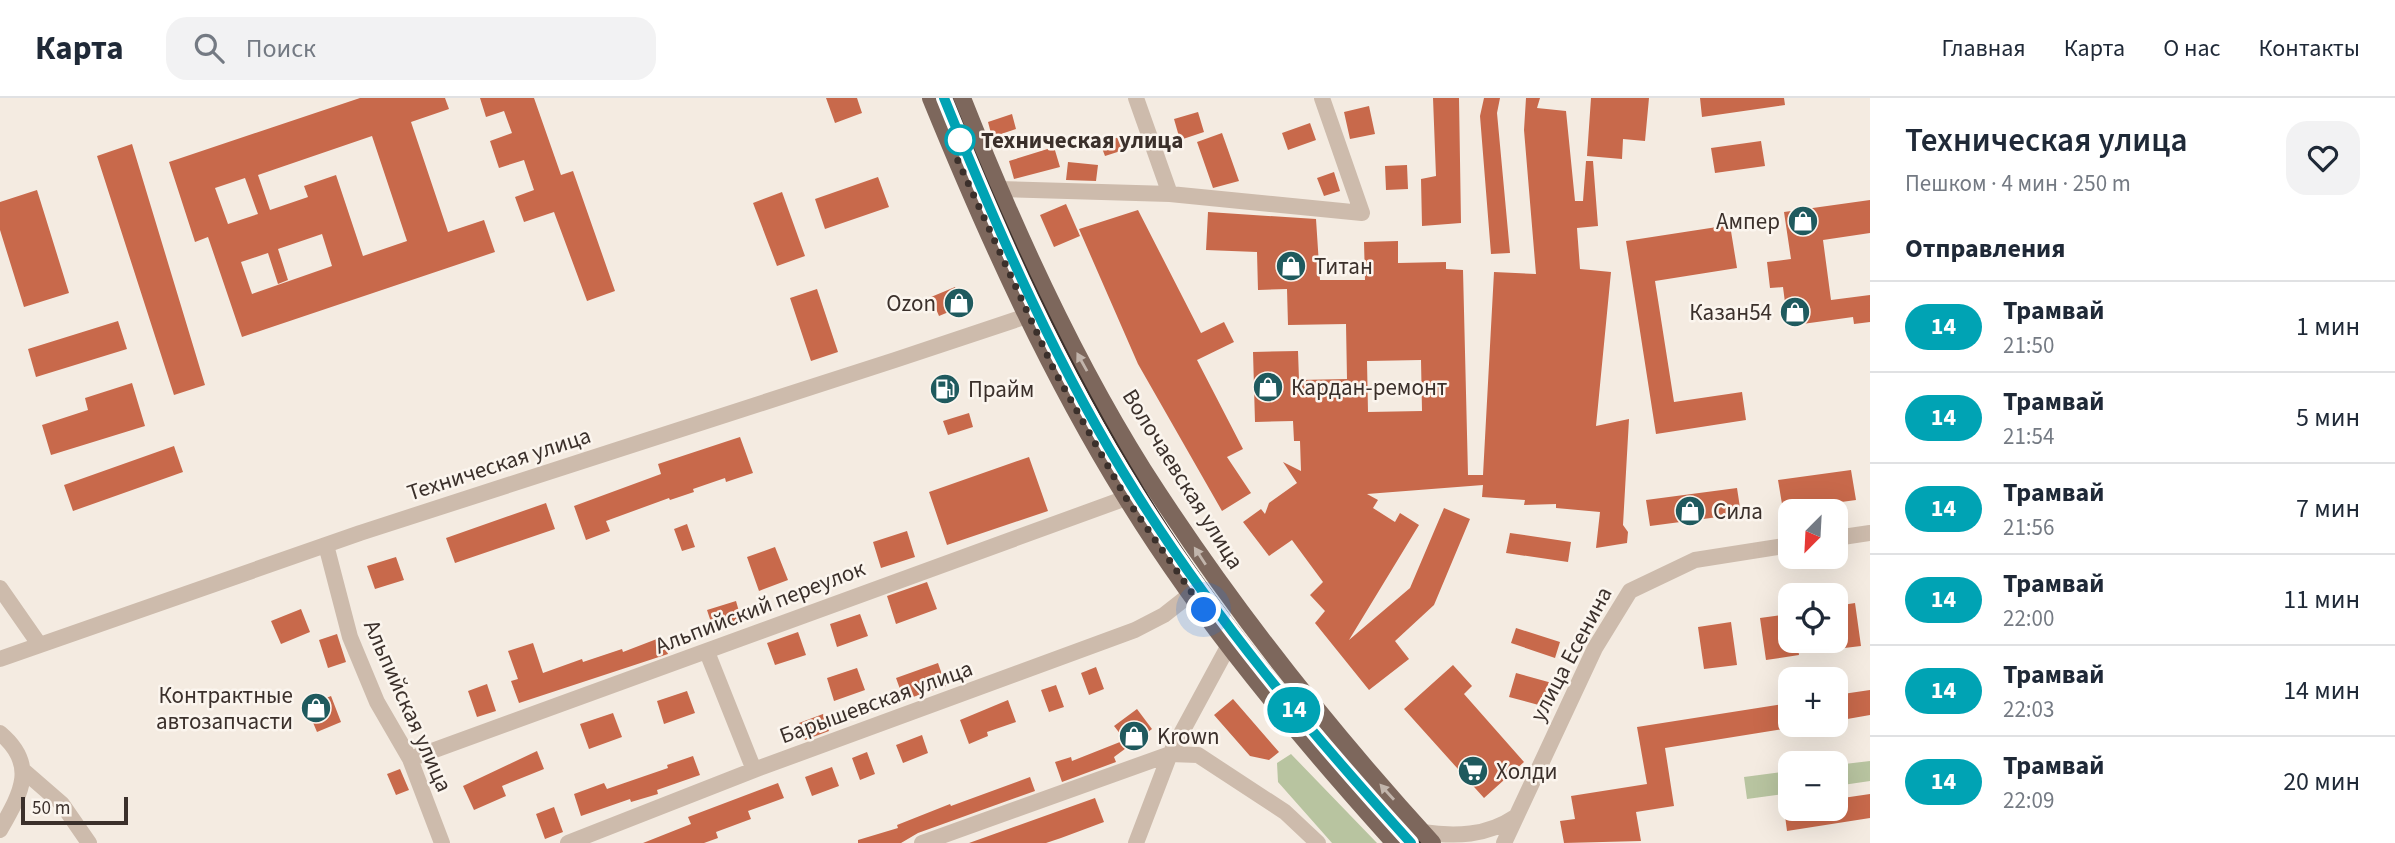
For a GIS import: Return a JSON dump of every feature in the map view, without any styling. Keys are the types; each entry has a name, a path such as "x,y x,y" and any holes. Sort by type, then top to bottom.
{"main road":[{"path":"931,98 1027,316 1126,498 1229,645 1345,788 1395,843"},
{"name":"Волочаевская улица","path":"962,98 998,189 1052,303 1079,357 1142,468 1208,569 1364,768 1427,837"}],"street":[{"path":"1136,98 1170,194"},
{"path":"973,197 998,189 1170,194 1362,213 1322,98"},
{"name":"Техническая улица","path":"0,659 326,545 1027,316 1052,303"},
{"name":"Альпийский переулок","path":"410,759 1126,498"},
{"path":"1848,536 1870,533"},
{"name":"Альпийская улица","path":"326,545 350,636 377,702 410,759 443,841"},
{"name":"улица Есенина","path":"1504,843 1595,648 1630,591 1695,559 1778,547"},
{"path":"0,589 39,644"},
{"name":"Барышевская улица","path":"568,843 754,770 1135,630 1164,615 1192,593"},
{"path":"1136,843 1170,754 1229,645"},
{"path":"707,652 754,770"},
{"path":"0,733 21,758 24,771 15,803 0,830"},
{"path":"922,843 1170,754 1198,755 1285,812 1318,843"},
{"path":"24,771 62,804 89,843"},
{"path":"1427,837 1498,828 1517,815"}],"green space":[{"path":"1291,754 1377,843 1332,843 1278,782 1277,763"},
{"path":"1870,761 1870,781 1848,784 1848,764"},
{"path":"1778,773 1778,795 1747,799 1744,777"}],"building":[{"path":"360,98 445,98 449,109 411,122 448,232 484,220 495,252 242,337 208,237 195,242 169,162","holes":["372,136 407,241 363,256 336,175 304,186 308,197 270,210 258,175","245,178 258,214 228,224 215,188","322,234 332,266 252,294 241,262 268,253 278,284 288,280 278,249"]},
{"path":"480,98 534,98 561,175 573,171 615,291 587,301 554,212 524,222 515,197 534,190 524,160 499,168 490,141 512,133 504,111 486,117"},
{"path":"826,98 857,98 862,113 835,123"},
{"path":"1433,98 1459,98 1461,223 1422,226 1421,179 1436,176"},
{"path":"1484,98 1500,98 1497,113 1510,253 1491,254 1480,116"},
{"path":"1526,98 1540,98 1537,108 1566,111 1575,201 1583,201 1586,161 1593,161 1598,226 1577,228 1580,269 1611,272 1596,426 1629,419 1623,525 1628,532 1627,543 1596,548 1600,512 1556,508 1556,504 1524,505 1525,500 1482,497 1483,485 1367,494 1378,500 1373,508 1395,522 1400,513 1419,525 1349,640 1410,588 1444,508 1470,519 1434,605 1395,641 1409,659 1369,690 1315,623 1325,611 1310,595 1323,582 1292,540 1269,556 1243,522 1261,509 1265,514 1269,503 1297,483 1283,462 1301,471 1300,441 1294,441 1293,421 1255,422 1253,352 1298,351 1299,380 1347,379 1346,324 1288,325 1287,289 1258,290 1257,252 1206,250 1208,212 1316,219 1320,280 1365,280 1364,242 1398,241 1398,263 1446,262 1446,269 1463,270 1468,475 1483,475 1494,272 1536,274 1524,130","holes":["1421,360 1422,411 1368,412 1367,361"]},
{"path":"1591,98 1649,98 1645,141 1623,139 1622,159 1587,156"},
{"path":"1700,98 1784,98 1785,105 1702,117"},
{"path":"1369,106 1375,134 1350,139 1344,112"},
{"path":"1198,112 1204,132 1180,140 1174,119"},
{"path":"1012,114 1016,129 992,137 988,122"},
{"path":"1310,123 1316,140 1288,150 1282,133"},
{"path":"1222,133 1239,181 1213,188 1197,142"},
{"path":"1129,134 1133,147 1105,156 1100,143"},
{"path":"1761,141 1765,166 1715,173 1711,148"},
{"path":"132,144 205,385 174,395 97,156"},
{"path":"1054,147 1060,167 1014,179 1009,161"},
{"path":"1068,162 1098,165 1096,181 1066,180"},
{"path":"1407,165 1408,189 1386,190 1385,166"},
{"path":"1334,172 1340,191 1324,196 1317,178"},
{"path":"878,177 889,207 825,229 815,199"},
{"path":"37,190 69,293 24,307 0,230 0,202"},
{"path":"782,192 805,256 777,266 753,203"},
{"path":"1870,200 1870,233 1823,240 1831,300 1870,295 1870,322 1854,324 1853,317 1788,326 1783,287 1770,288 1767,262 1791,259 1784,212"},
{"path":"1066,204 1080,236 1054,247 1040,215"},
{"path":"1138,210 1201,333 1224,322 1234,342 1197,360 1243,449 1227,457 1251,493 1222,511 1138,364 1079,229"},
{"path":"1730,225 1737,268 1655,281 1674,402 1742,392 1746,420 1656,434 1626,241"},
{"path":"955,287 963,306 939,316 931,297"},
{"path":"817,289 838,352 811,361 790,298"},
{"path":"118,321 127,349 36,377 28,349"},
{"path":"132,383 145,426 51,455 42,425 88,410 85,398"},
{"path":"969,413 973,427 948,435 943,421"},
{"path":"740,437 753,473 726,482 725,478 693,489 694,492 670,500 669,498 606,521 610,531 586,540 574,506 661,474 658,464"},
{"path":"174,446 183,472 73,511 64,485"},
{"path":"1029,457 1048,511 947,545 929,492"},
{"path":"1851,470 1856,500 1781,499 1778,480"},
{"path":"1737,488 1741,514 1650,526 1646,500"},
{"path":"546,503 555,529 455,563 446,538"},
{"path":"687,524 695,547 682,551 674,529"},
{"path":"907,531 915,557 881,568 873,542"},
{"path":"1510,533 1571,542 1568,562 1506,553"},
{"path":"775,547 788,580 759,591 747,557"},
{"path":"396,557 404,580 375,589 367,566"},
{"path":"927,582 937,609 896,624 887,596"},
{"path":"736,601 742,622 714,631 707,610"},
{"path":"1855,603 1861,646 1848,648 1848,604"},
{"path":"301,609 310,632 281,644 271,621"},
{"path":"860,614 868,636 837,647 830,624"},
{"path":"1778,616 1778,653 1799,655 1766,660 1760,618"},
{"path":"1731,622 1737,665 1704,669 1698,627"},
{"path":"1516,628 1560,642 1555,658 1511,643"},
{"path":"798,632 806,655 775,665 767,643"},
{"path":"337,634 346,662 328,668 319,640"},
{"path":"662,637 668,654 519,703 511,681 518,679 508,651 533,643 543,673 582,659 583,662 622,649 623,652"},
{"path":"938,663 946,686 904,700 896,678"},
{"path":"1453,665 1472,686 1464,694 1524,762 1484,798 1404,709"},
{"path":"1096,667 1104,689 1089,695 1081,673"},
{"path":"857,668 865,690 834,701 827,678"},
{"path":"1516,673 1552,683 1546,707 1509,697"},
{"path":"487,684 496,711 477,717 468,691"},
{"path":"1056,685 1064,707 1049,712 1041,690"},
{"path":"1870,690 1870,715 1848,719 1848,693"},
{"path":"687,691 695,713 664,724 657,701"},
{"path":"331,696 341,722 317,732 306,706"},
{"path":"1233,699 1279,752 1269,760 1250,756 1214,715"},
{"path":"1008,700 1016,722 987,732 988,736 969,744 960,720"},
{"path":"1778,705 1778,730 1665,748 1674,806 1636,812 1641,841 1564,843 1560,821 1575,819 1571,796 1647,784 1637,727"},
{"path":"1137,709 1152,729 1114,757 1116,762 1062,782 1055,762 1071,757 1072,761 1125,740 1114,726"},
{"path":"613,713 622,737 589,749 580,724"},
{"path":"823,714 829,731 805,740 799,723"},
{"path":"922,735 928,753 903,763 896,745"},
{"path":"537,751 544,769 502,786 506,796 474,810 463,786"},
{"path":"867,752 875,774 860,780 852,758"},
{"path":"693,756 700,775 657,790 658,794 631,802 630,799 581,816 574,794 604,783 607,789 668,768 667,765"},
{"path":"832,767 839,786 812,796 805,777"},
{"path":"400,769 409,790 396,795 387,774"},
{"path":"1030,777 1035,791 918,833 901,843 858,843 858,840 898,828 897,825 950,804 951,806"},
{"path":"778,783 784,798 748,811 751,819 716,832 718,838 704,843 643,843 691,824 688,817"},
{"path":"1870,794 1870,818 1787,831 1786,821 1848,821 1848,797"},
{"path":"1095,798 1104,822 1061,838 1046,843 969,843"},
{"path":"554,807 563,832 545,839 536,814"}],"tram line":[{"name":"14","path":"944,98 982,194 1036,310 1135,492 1235,636 1343,768 1411,843"},
{"path":"952,98 994,198 1064,345 1115,441 1173,536 1238,628 1273,672 1345,759 1420,843"}],"place":[{"name":"Техническая улица","path":"960,140"},
{"name":"Ампер","path":"1803,221"},
{"name":"Титан","path":"1291,266"},
{"name":"Ozon","path":"959,303"},
{"name":"Казан54","path":"1795,312"},
{"name":"Кардан-ремонт","path":"1268,387"},
{"name":"Прайм","path":"945,389"},
{"name":"Сила","path":"1690,511"},
{"name":"Контрактные автозапчасти","path":"316,708"},
{"name":"Krown","path":"1134,736"},
{"name":"Холди","path":"1473,771"}],"route":[{"path":"960,140 952,148 1055,372 1126,498 1204,610"}]}
